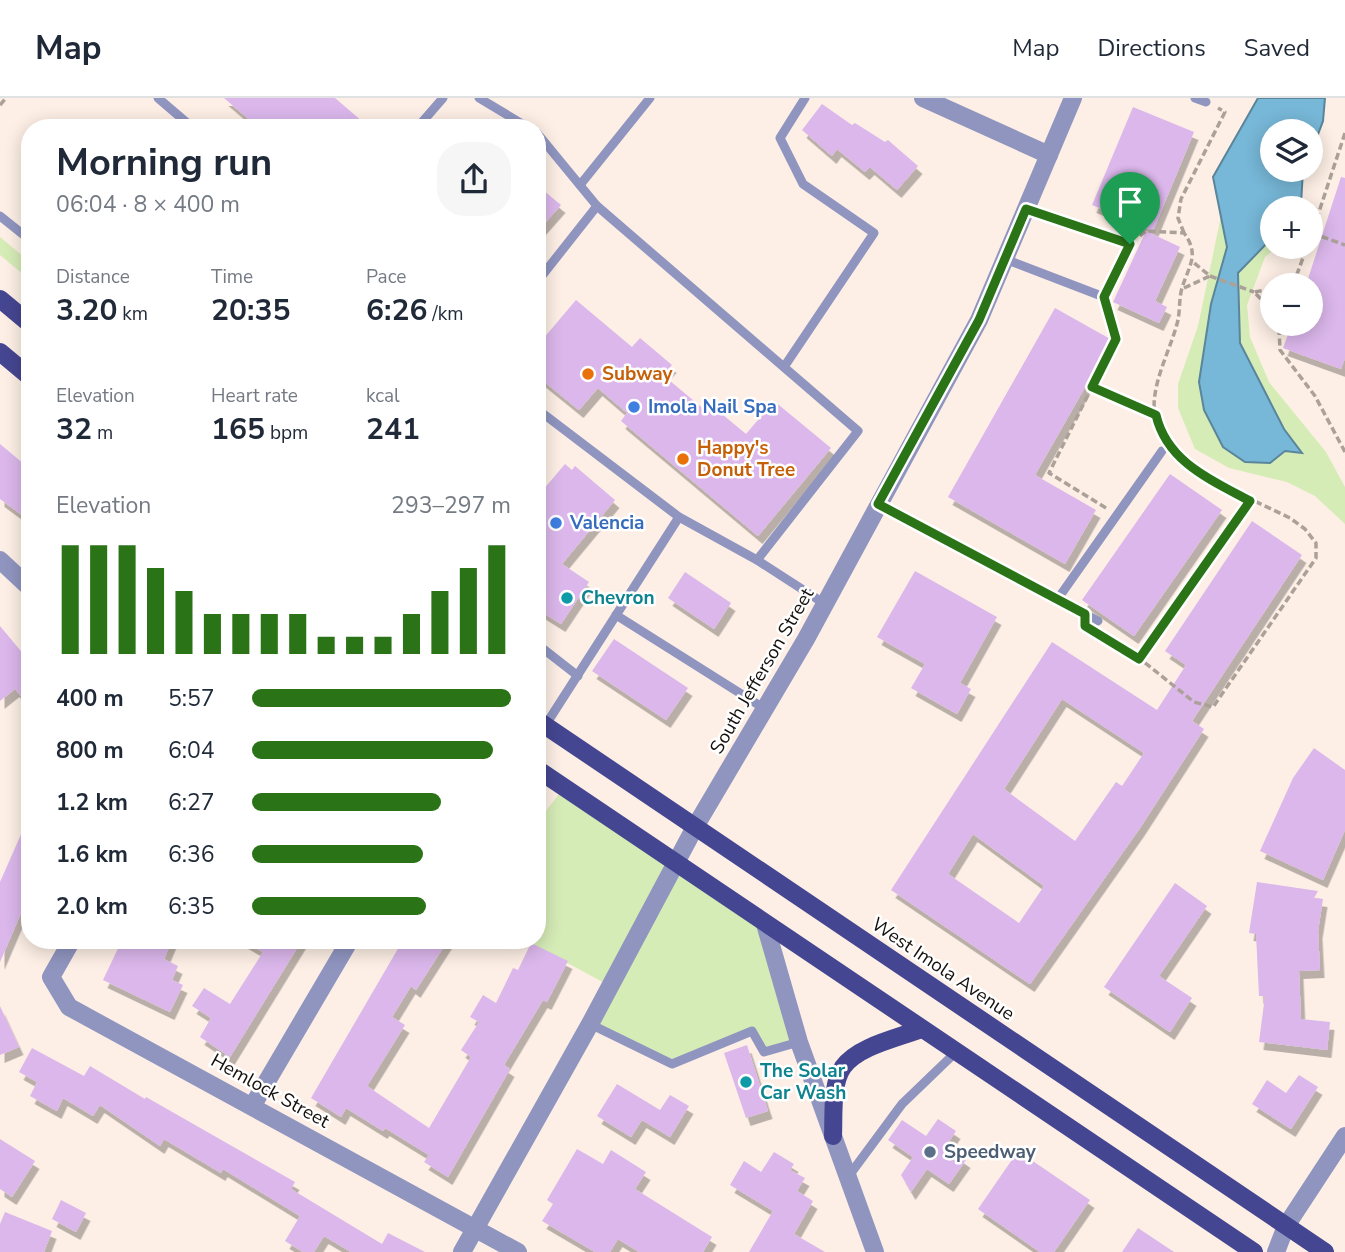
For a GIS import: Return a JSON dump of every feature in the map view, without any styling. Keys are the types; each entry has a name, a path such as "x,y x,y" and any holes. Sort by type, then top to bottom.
{"main road":[{"path":"0,299 21,316"},
{"path":"0,352 21,370"},
{"name":"West Imola Avenue","path":"546,726 1325,1252"},
{"path":"546,775 1254,1252"},
{"path":"833,1136 836,1086 843,1067 862,1052 921,1029"}],"street":[{"path":"923,98 1049,155"},
{"name":"South Jefferson Street","path":"462,1252 590,1024 695,827 825,604 979,320 1073,98"},
{"path":"0,559 21,580"},
{"path":"765,924 799,1042 875,1252"},
{"name":"Hemlock Street","path":"67,949 51,977 69,1007 253,1105 518,1252"},
{"path":"253,1105 345,949"},
{"path":"1276,1252 1286,1226 1345,1136"}],"lane":[{"path":"158,98 182,119"},
{"path":"425,119 443,98"},
{"path":"479,98 514,119"},
{"path":"580,185 649,98"},
{"path":"784,367 874,233 803,184 780,138 804,98"},
{"path":"1195,98 1206,102"},
{"path":"546,144 597,206 858,431 757,560"},
{"path":"546,271 597,206"},
{"path":"1005,259 1104,297 1130,244 1026,209"},
{"path":"0,216 21,233"},
{"path":"546,416 679,517 757,560 825,604"},
{"path":"1057,600 1167,448"},
{"path":"878,504 1098,621"},
{"path":"546,717 578,676 679,517"},
{"path":"616,615 765,709"},
{"path":"546,651 578,676"},
{"path":"590,1024 673,1064 752,1031 764,1052 799,1042"},
{"path":"848,1177 902,1104 956,1052"}],"path":[{"path":"0,105 6,98"},
{"path":"1085,614 1085,626 1139,659 1194,702 1213,707 1316,558 1316,543 1305,529 1290,518 1202,476 1167,448 1154,407 1163,360 1177,322 1182,288 1194,262 1193,245 1178,218 1181,199 1225,112 1206,102"},
{"path":"1323,201 1345,133"},
{"path":"1130,244 1146,231 1184,233"},
{"path":"1323,238 1345,245"},
{"path":"1194,262 1210,276 1254,292 1260,298"},
{"path":"1182,288 1210,276"},
{"path":"1254,292 1260,291"},
{"path":"1104,297 1116,339 1049,473 1117,515"},
{"path":"1279,336 1280,350 1315,396 1345,452"},
{"path":"1092,387 1156,415"},
{"path":"1139,659 1250,501"}],"green space":[{"path":"1268,182 1271,182 1270,196 1263,196"},
{"path":"1260,206 1260,259 1264,259 1247,305 1250,337 1269,382 1326,452 1345,487 1345,524 1315,496 1287,482 1229,468 1195,449 1178,408 1178,384 1198,326 1221,216 1227,247 1204,342 1204,410 1212,425 1285,451 1301,452 1284,430 1240,343 1238,273"},
{"path":"0,237 21,254 21,272 0,255"},
{"path":"564,788 765,924 799,1042 764,1052 752,1031 672,1064 590,1024 610,986 542,949 546,949 546,811"}],"water":[{"path":"1258,98 1325,98 1323,121 1260,119 1260,182 1302,182 1301,196 1260,196 1260,250 1238,273 1240,343 1284,429 1302,453 1285,451 1270,463 1245,462 1223,447 1204,410 1199,382 1211,304 1227,247 1213,177"}],"building":[{"path":"224,98 335,98 360,119 248,119"},
{"path":"822,104 852,125 855,123 885,142 888,140 918,166 897,190 870,167 865,172 837,149 832,156 802,130"},
{"path":"1133,107 1194,132 1153,231 1092,205"},
{"path":"1341,177 1345,178 1345,358 1341,369 1283,348 1288,336 1323,336 1323,273 1310,273 1314,259 1323,259 1323,233"},
{"path":"546,192 561,205 546,222"},
{"path":"1146,231 1180,247 1155,301 1167,307 1159,323 1113,302"},
{"path":"576,300 632,347 640,338 672,365 663,375 706,411 711,405 746,434 774,401 831,448 758,536 621,421 627,413 598,388 579,410 546,383 546,335"},
{"path":"1055,308 1112,340 1035,475 1096,510 1065,564 948,497"},
{"path":"0,444 21,462 21,514 0,499"},
{"path":"565,464 572,470 575,466 615,500 562,564 589,582 561,624 546,615 546,486"},
{"path":"1170,474 1222,510 1134,636 1082,600"},
{"path":"1252,521 1302,555 1192,721 1204,729 1140,828 1030,984 891,890 1052,642 1157,710 1186,665 1165,651","holes":["1062,699 1144,753 1122,786 1116,782 1075,841 1004,789","973,834 1044,886 1019,923 948,874"]},
{"path":"915,571 997,617 960,683 971,689 957,714 911,688 925,664 877,637"},
{"path":"685,572 731,603 714,629 668,598"},
{"path":"0,626 21,651 21,696 15,689 0,701"},
{"name":"Chevron","path":"614,639 688,688 666,720 592,671"},
{"path":"1314,748 1345,770 1345,830 1323,880 1260,851 1293,778"},
{"path":"21,834 21,913 0,962 0,882"},
{"path":"1257,882 1318,891 1314,898 1323,899 1318,931 1320,970 1299,971 1301,1019 1330,1022 1327,1050 1259,1042 1265,996 1259,996 1256,934 1249,933"},
{"path":"1175,883 1207,906 1159,976 1192,998 1170,1032 1104,987"},
{"path":"118,949 168,949 164,959 178,966 172,980 183,985 170,1012 103,980"},
{"path":"258,949 296,949 230,1057 200,1037 211,1018 192,1006 204,988 230,1004 263,952"},
{"path":"398,949 442,949 416,990 411,986 392,1017 405,1025 367,1086 429,1128 471,1057 461,1050 479,1022 470,1017 483,995 496,1003 513,968 518,970 528,949 543,949 568,961 547,1002 543,1000 504,1065 510,1069 448,1177 424,1162 429,1155 385,1128 383,1131 346,1108 341,1117 311,1098"},
{"path":"0,1006 19,1047 0,1055"},
{"name":"The Solar Car Wash","path":"747,1045 768,1111 746,1118 724,1053"},
{"path":"32,1048 84,1076 90,1066 145,1099 146,1097 295,1182 291,1189 382,1244 388,1233 425,1252 351,1252 324,1236 314,1252 303,1252 285,1241 300,1216 223,1169 221,1173 164,1139 160,1146 100,1105 93,1116 63,1098 57,1111 30,1096 37,1082 19,1072"},
{"path":"1299,1075 1318,1087 1291,1129 1252,1104 1267,1080 1286,1093"},
{"path":"617,1084 660,1110 670,1095 689,1106 670,1137 642,1120 631,1137 597,1116"},
{"name":"Speedway","path":"938,1119 956,1131 946,1146 966,1160 949,1184 927,1169 911,1192 901,1175 913,1157 888,1140 902,1120 926,1136"},
{"path":"0,1139 35,1161 12,1197 0,1189"},
{"path":"577,1149 603,1164 611,1150 646,1172 635,1189 712,1237 703,1252 639,1252 618,1239 610,1252 595,1252 542,1221 553,1204 547,1200"},
{"path":"1018,1151 1090,1200 1054,1252 1040,1252 978,1209"},
{"path":"774,1152 794,1164 790,1170 805,1178 797,1191 813,1201 794,1234 825,1252 749,1252 773,1211 730,1185 744,1161 761,1172"},
{"path":"61,1200 86,1213 76,1232 52,1219"},
{"path":"5,1212 52,1231 44,1252 0,1252 0,1224"},
{"path":"1138,1228 1174,1252 1122,1252"}],"place":[{"name":"Subway","path":"588,374"},
{"name":"Imola Nail Spa","path":"634,407"},
{"name":"Happy's Donut Tree","path":"683,459"},
{"name":"Valencia","path":"556,523"},
{"name":"Chevron","path":"567,598"},
{"name":"The Solar Car Wash","path":"746,1082"},
{"name":"Speedway","path":"930,1152"}],"route":[{"path":"1026,209 1130,244 1104,297 1116,339 1092,387 1156,415 1160,431 1176,455 1202,476 1250,501 1139,659 1085,626 1085,614 878,504 979,320 1026,209"}]}
